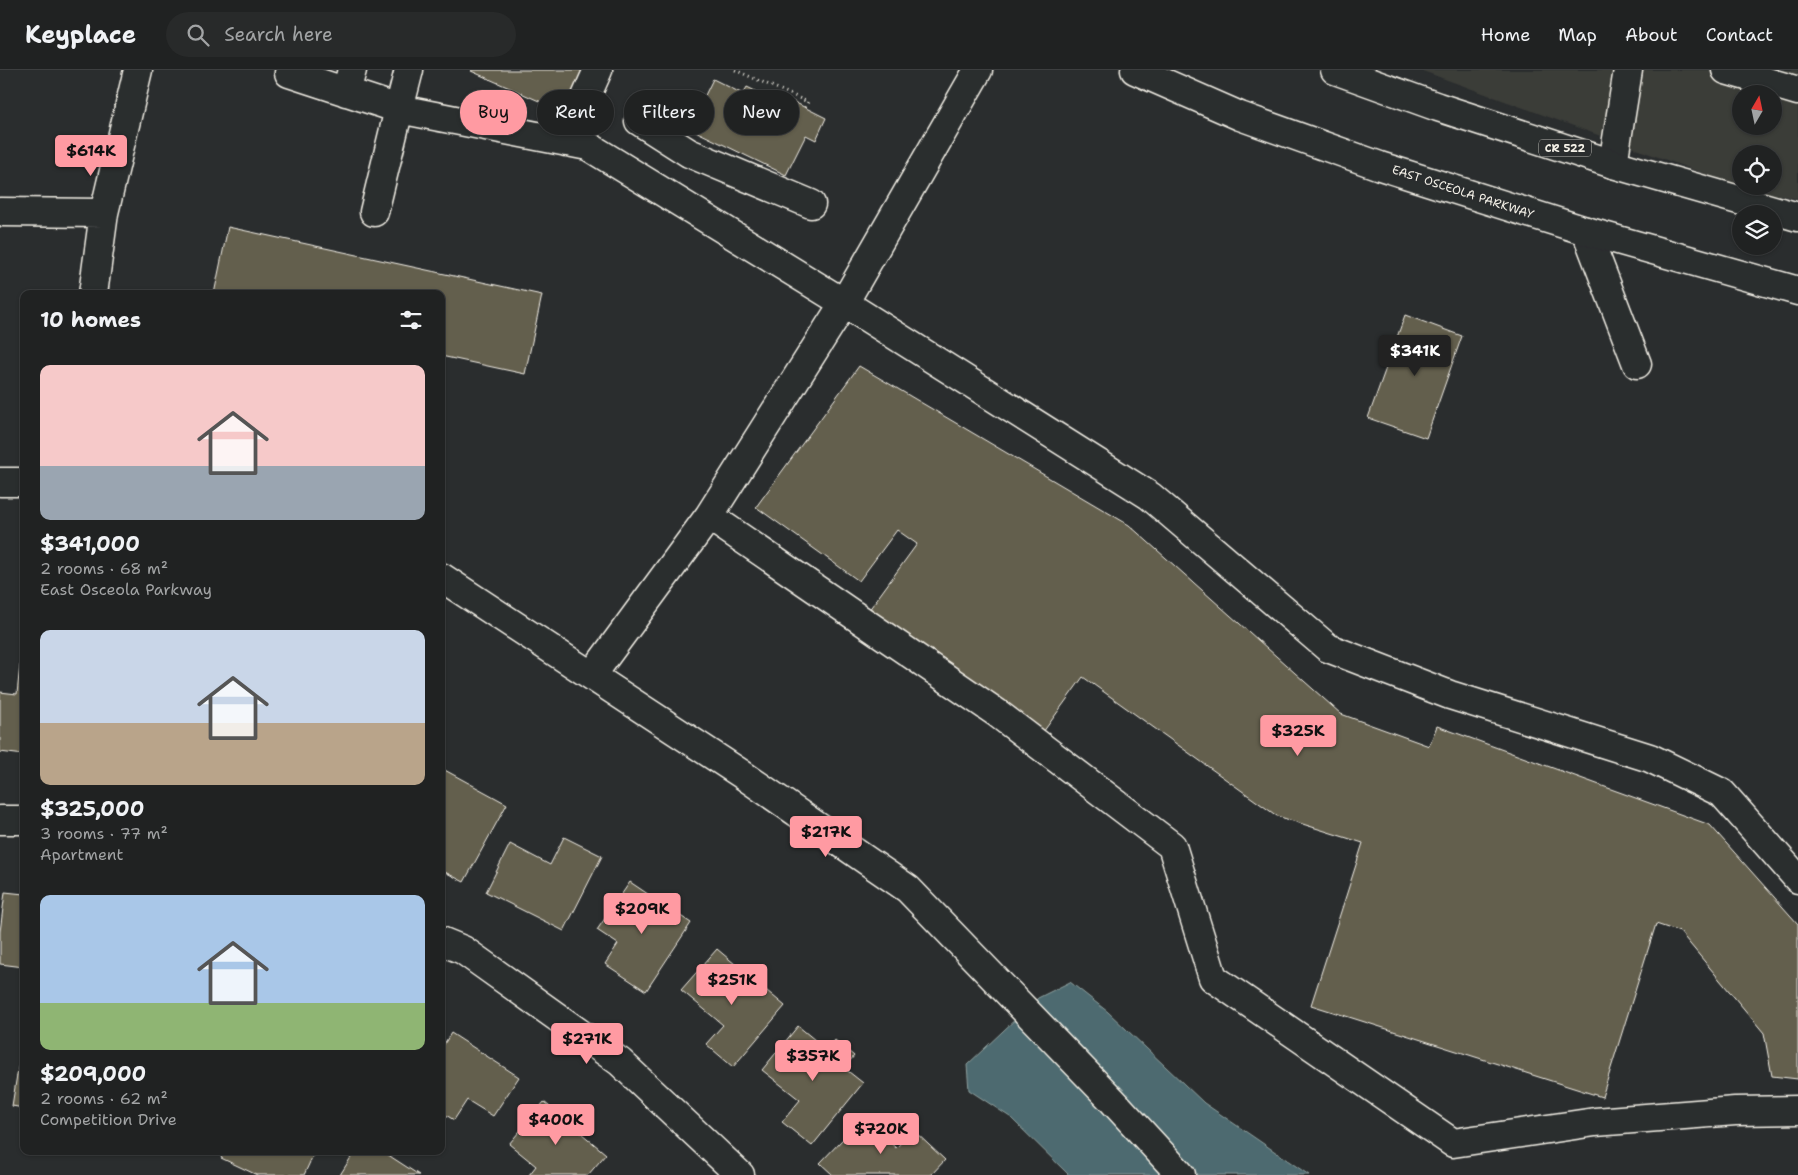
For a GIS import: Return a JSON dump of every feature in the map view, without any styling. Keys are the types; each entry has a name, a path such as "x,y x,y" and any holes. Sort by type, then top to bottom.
{"street":[{"path":"94,290 104,213 138,70"},
{"path":"374,212 409,70"},
{"path":"566,142 598,70"},
{"path":"592,676 709,516 844,303 978,70"},
{"name":"EAST OSCEOLA PARKWAY","path":"1136,70 1240,116 1380,166 1586,231 1798,291"},
{"name":"CR 522","path":"1335,70 1438,107 1613,164 1798,217"},
{"path":"1613,164 1628,70"},
{"path":"1726,70 1798,91"},
{"path":"289,73 349,81 399,109 588,146 844,303 1150,496 1328,648 1450,695 1650,758 1722,793 1798,879"},
{"path":"661,135 689,153 811,204"},
{"path":"0,212 104,213"},
{"path":"1586,231 1637,364"},
{"path":"0,482 20,482"},
{"path":"709,516 997,713 1172,846 1213,978 1453,1143 1596,1122 1735,1111 1798,1110"},
{"path":"445,580 740,773 908,889 1182,1175"},
{"path":"0,820 20,820"},
{"path":"445,943 463,950 620,1062 740,1175"}],"path":[{"path":"735,70 808,102 805,108"}],"shaded area":[{"path":"1420,70 1798,70 1798,199 1778,195 1782,195 1782,145 1732,145 1732,184"}],"water":[{"path":"1070,982 1108,1012 1204,1103 1309,1175 1069,1175 1010,1117 969,1090 967,1065 1038,998"}],"building":[{"path":"583,70 574,90 537,90 537,100 527,96 527,90 514,90 471,71"},
{"path":"713,79 735,90 724,90 724,135 799,135 799,104 826,118 816,140 806,135 786,175 703,135 714,135 714,90 708,90"},
{"path":"228,227 542,295 525,374 445,357 445,290 215,290"},
{"path":"1405,315 1462,336 1426,438 1368,418"},
{"path":"859,366 1129,525 1341,714 1429,746 1437,726 1710,825 1798,924 1798,1079 1772,1076 1764,1033 1680,932 1656,924 1602,1097 1311,1005 1363,843 1277,816 1083,677 1038,739 866,614 917,544 897,530 859,581 756,507"},
{"path":"20,665 20,754 0,752 0,692 17,694"},
{"path":"445,770 507,804 464,882 445,872"},
{"path":"564,837 602,856 564,931 486,892 510,844 550,865"},
{"path":"630,882 691,923 646,991 605,964 618,944 597,930"},
{"path":"5,892 20,894 20,966 0,964 0,932"},
{"path":"717,949 785,1006 733,1067 706,1044 723,1025 681,990"},
{"path":"798,1026 827,1050 835,1040 854,1056 844,1068 863,1083 812,1146 782,1122 800,1100 762,1070"},
{"path":"451,1033 519,1077 493,1116 467,1100 454,1120 445,1114 445,1043"},
{"path":"20,1056 20,1107 12,1106"},
{"path":"544,1102 606,1154 588,1175 529,1175 536,1166 509,1144"},
{"path":"863,1118 896,1148 913,1130 945,1160 931,1175 833,1175 820,1163"},
{"path":"222,1155 313,1155 304,1175 257,1175 221,1158"},
{"path":"352,1155 388,1155 419,1175 340,1175"}]}
